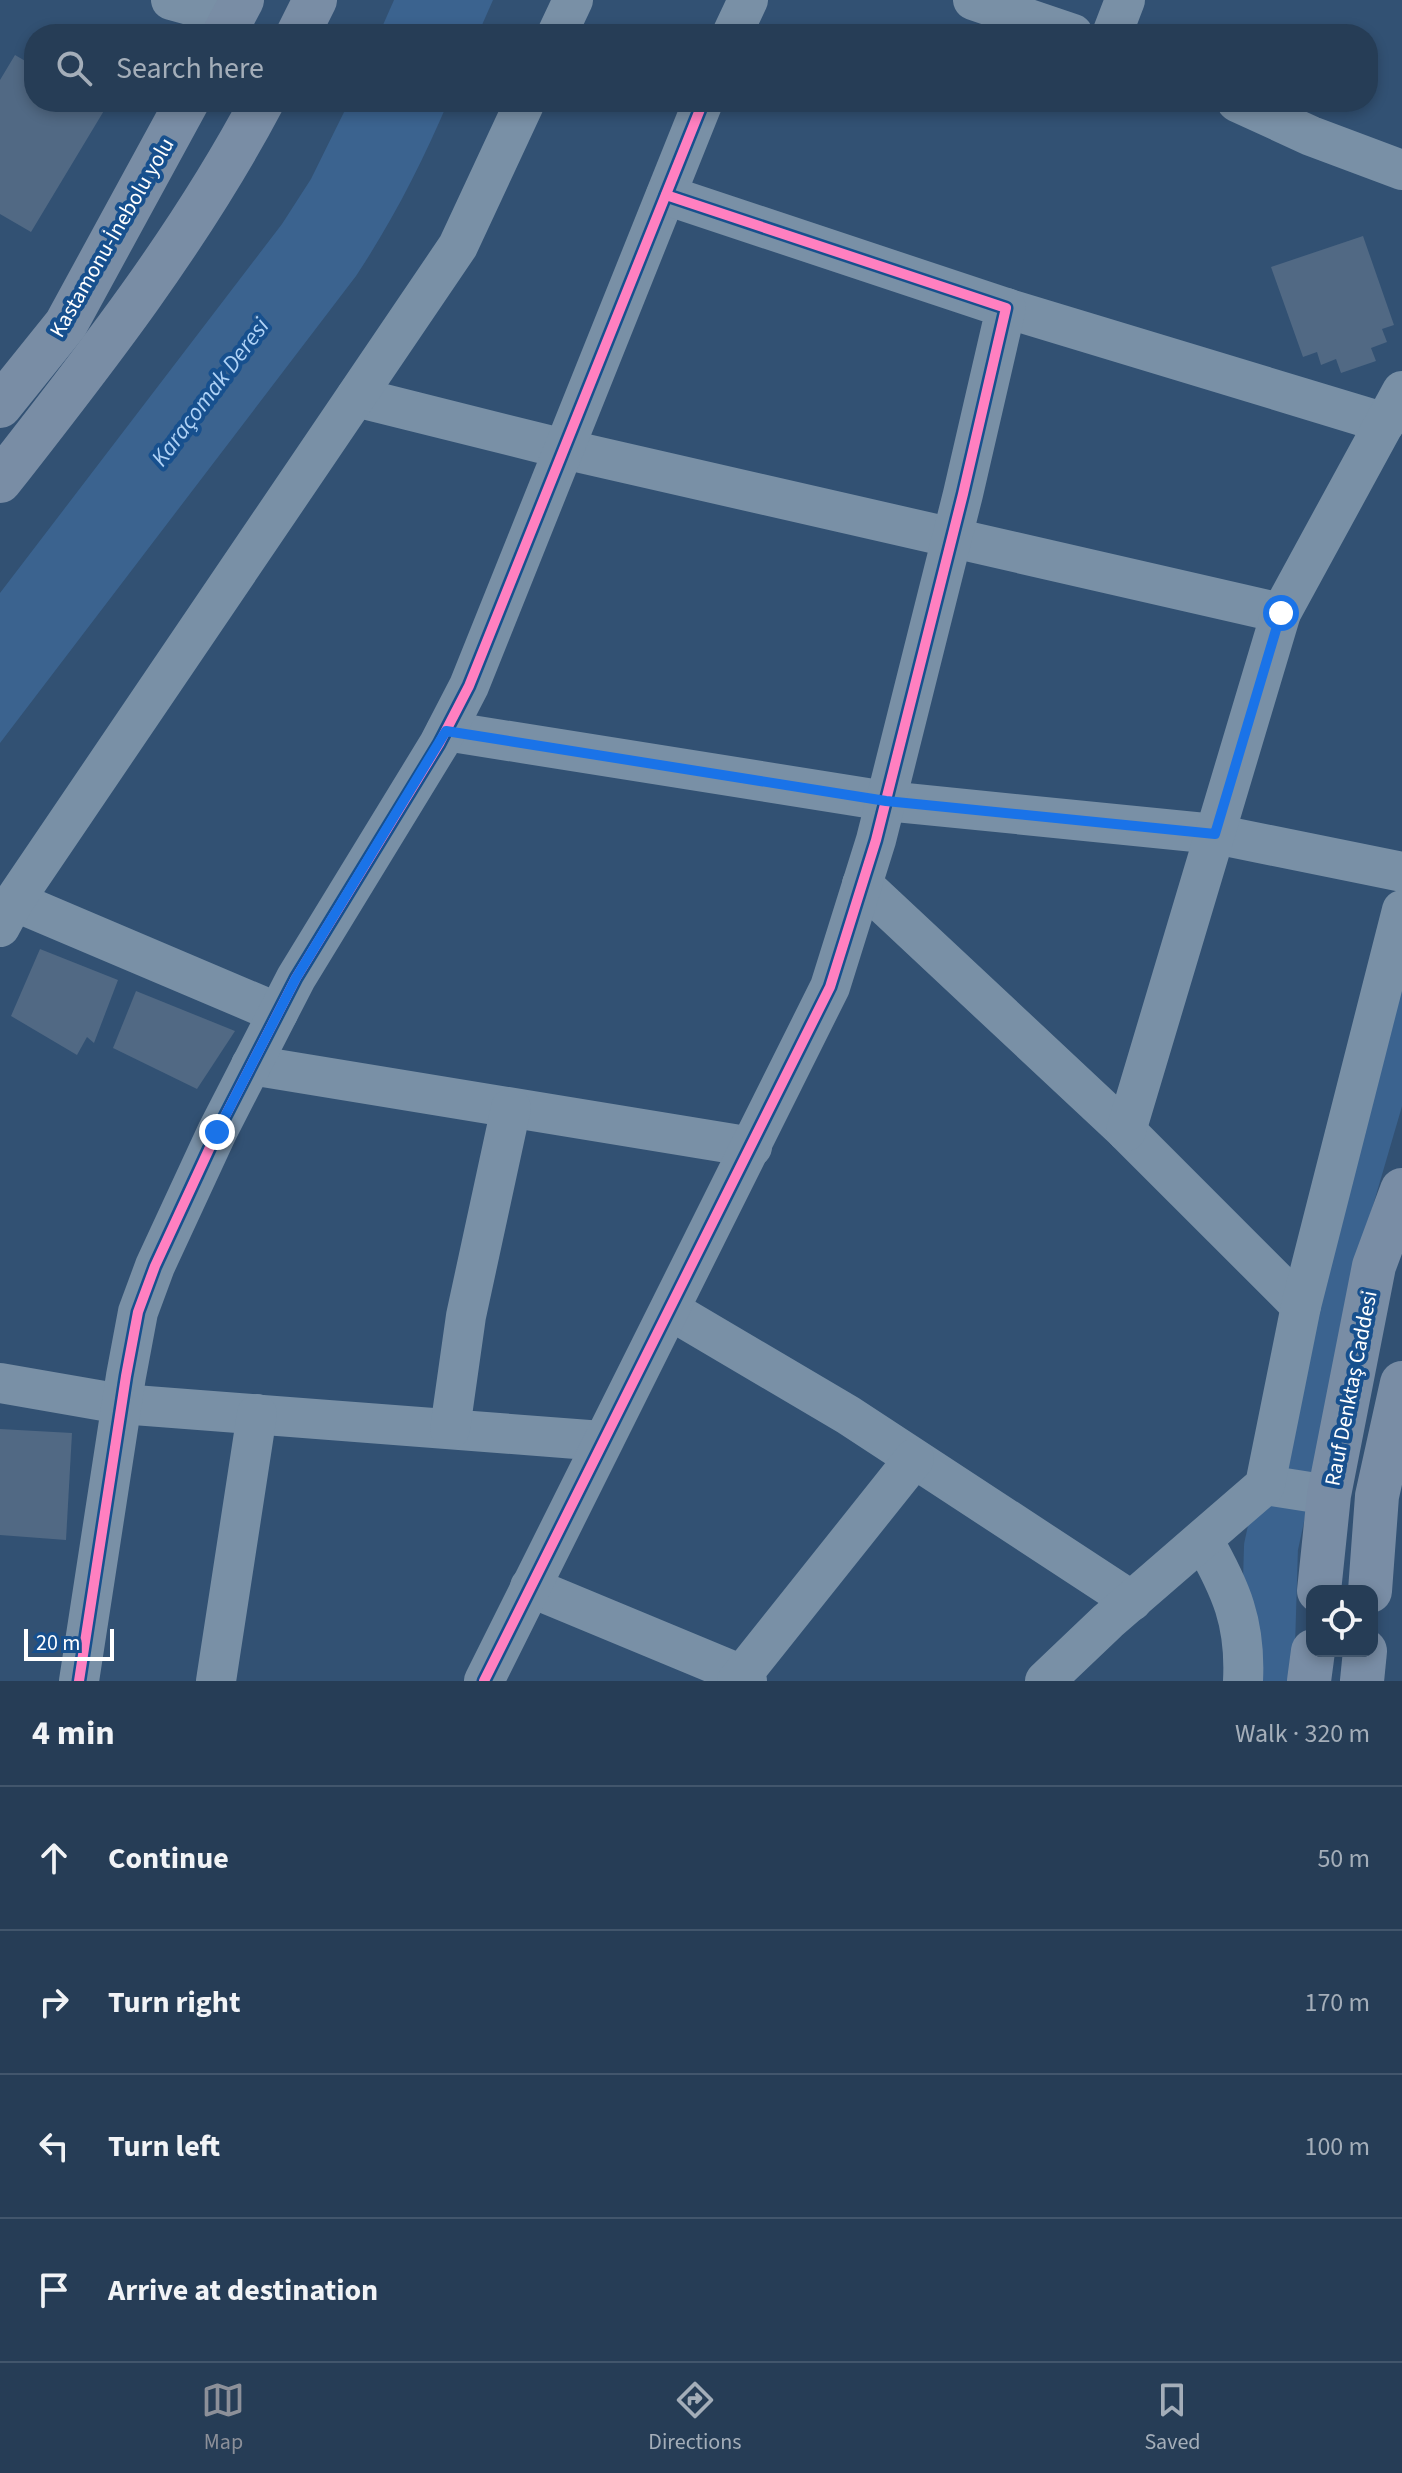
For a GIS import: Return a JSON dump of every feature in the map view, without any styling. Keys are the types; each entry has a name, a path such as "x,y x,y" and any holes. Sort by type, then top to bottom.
{"main road":[{"path":"303,24 315,0"},
{"name":"Kastamonu-İnebolu yolu","path":"0,406 66,324 182,112"},
{"path":"0,481 103,349 233,157 257,112"},
{"name":"Rauf Denktaş Caddesi","path":"1320,1585 1329,1495 1374,1266 1402,1190"},
{"path":"1370,1585 1377,1496 1402,1383"},
{"path":"1309,1681 1312,1657"}],"street":[{"path":"171,0 233,17"},
{"path":"562,24 573,0"},
{"path":"737,24 748,0"},
{"path":"973,0 1044,24"},
{"path":"1116,24 1125,0"},
{"path":"278,1013 7,914 458,246 520,112"},
{"path":"79,1681 121,1404 138,1312 155,1266 217,1132 296,978 446,731 469,686 699,112"},
{"path":"1259,112 1311,136 1402,170"},
{"path":"666,195 1006,308 1393,407 1281,613 1126,1131"},
{"path":"484,1681 830,987 886,801 1006,308"},
{"path":"356,397 564,449 1281,613"},
{"path":"446,731 886,801 1215,834 1402,872"},
{"path":"862,884 1126,1131 1301,1306"},
{"path":"1045,1681 1265,1485 1301,1306 1402,910"},
{"path":"251,1065 752,1147"},
{"path":"450,1429 466,1316 511,1108"},
{"path":"670,1310 848,1415 1132,1601"},
{"path":"0,1383 121,1404 602,1441"},
{"path":"216,1681 257,1414"},
{"path":"530,1587 742,1679 914,1459"},
{"path":"1265,1485 1329,1495"},
{"path":"1203,1540 1235,1602 1242,1627 1243,1681"}],"water":[{"path":"394,0 493,0 482,24 383,24"},
{"name":"Karaçomak Deresi","path":"344,112 444,112 406,191 356,276 0,743 0,593 282,224 311,179"}],"building":[{"path":"15,55 24,60 24,112 103,112 31,232 0,214 0,80"},
{"path":"1363,236 1394,325 1382,329 1387,342 1371,348 1376,361 1341,373 1336,359 1321,365 1317,352 1303,357 1271,267"},
{"path":"40,949 118,980 94,1043 87,1037 77,1055 11,1016"},
{"path":"136,991 235,1031 197,1089 113,1048"},
{"path":"0,1429 72,1433 66,1540 0,1535"}],"waterway":[{"path":"1267,1681 1271,1547 1343,1212 1402,1010"}],"cycle path":[{"path":"79,1681 126,1376 138,1312 155,1266 217,1132 296,978 439,744 469,686 699,112"},
{"path":"484,1681 830,987 876,840 1006,308 666,195"}],"route":[{"path":"217,1132 296,978 446,731 886,801 1215,834 1281,613"}]}
